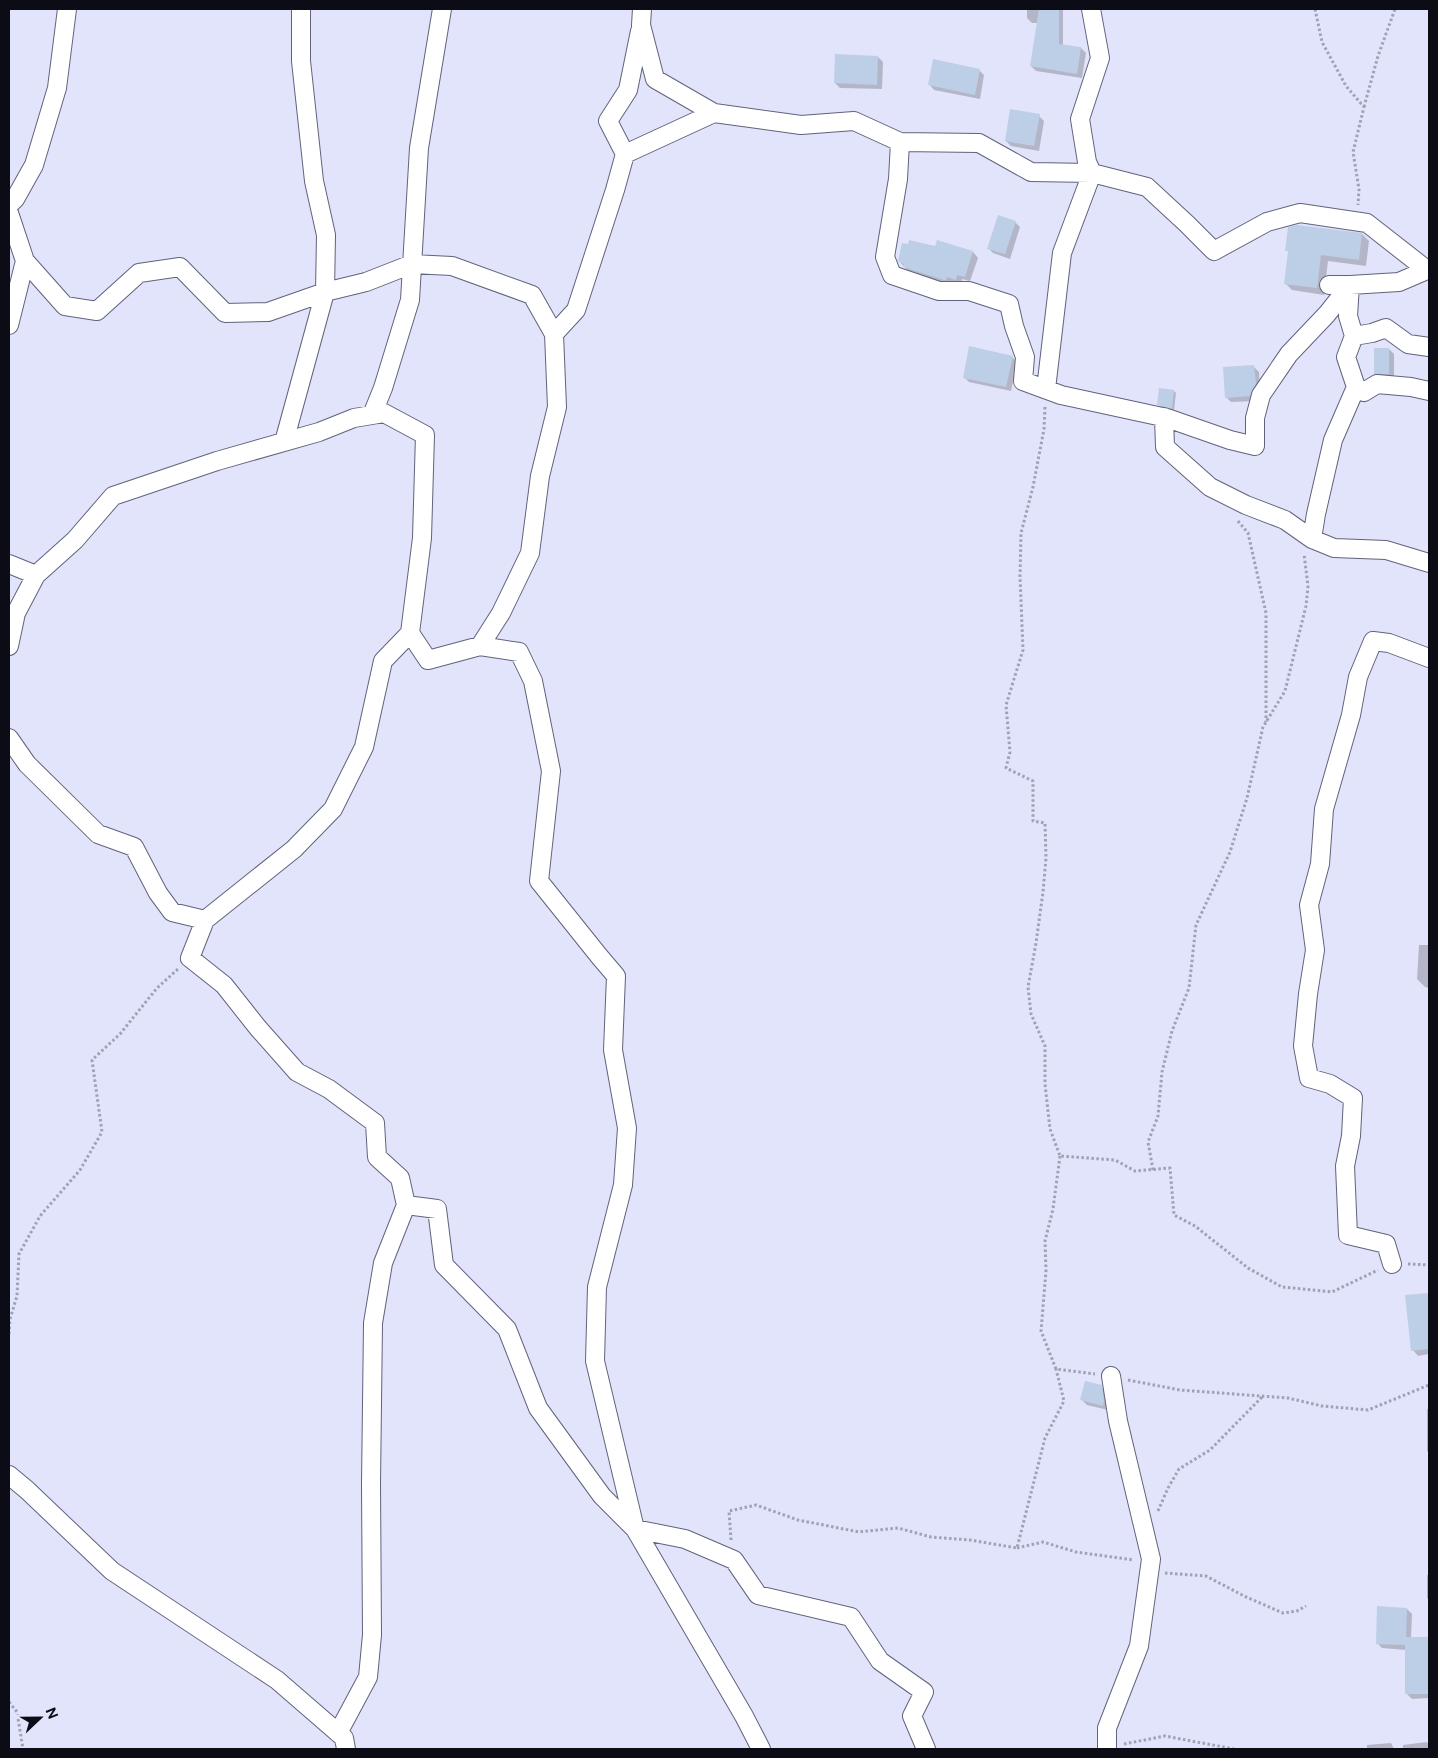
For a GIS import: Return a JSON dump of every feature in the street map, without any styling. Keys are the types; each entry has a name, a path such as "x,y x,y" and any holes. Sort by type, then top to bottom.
{"street":[{"path":"9,205 15,199 34,166 57,88 67,9"},
{"path":"284,442 325,292 326,236 314,181 301,61 301,9"},
{"path":"372,415 383,388 410,300 419,148 442,9"},
{"path":"1046,389 1062,253 1092,173 1087,162 1080,120 1100,58 1091,9"},
{"path":"554,334 576,310 625,154 608,121 628,90 641,17"},
{"path":"641,17 655,79 714,113 801,125 854,121 900,142 979,143 1030,172 1092,173 1147,187 1214,251 1267,222 1300,213 1367,223 1428,270 1399,282 1329,286"},
{"path":"625,154 714,113"},
{"path":"900,142 898,179 885,257 892,274 939,291 969,291 1009,304 1014,326 1025,357 1023,381 1061,395 1164,417 1230,440 1255,446 1256,418 1261,395 1289,354 1327,314 1350,285"},
{"path":"9,212 25,261 65,306 97,311 139,273 180,267 225,313 268,312 325,292 366,282 412,264 452,266 532,295 554,334 557,407 540,476 530,553 501,613 480,646"},
{"path":"9,325 25,261"},
{"path":"1350,285 1348,316 1354,336 1346,357 1356,387 1364,392 1377,384 1411,387 1429,391"},
{"path":"1354,336 1386,328 1408,344 1429,347"},
{"path":"1306,535 1316,514 1333,440 1356,387"},
{"path":"9,646 16,613 36,575 75,540 113,496 217,461 319,432 354,418 384,413 424,435 422,538 410,633 383,661 364,747 333,809 294,849 205,920 190,958 224,985 258,1028 297,1072 329,1089 375,1123 377,1157 400,1178 406,1205 383,1263 373,1323 372,1635 368,1677 338,1732"},
{"path":"1164,417 1165,447 1210,487 1246,505 1285,520 1306,535 1334,548 1386,550 1429,563"},
{"path":"9,564 36,575"},
{"path":"410,633 428,660 480,646 519,652 533,681 551,771 539,880 598,956 616,976 613,1050 627,1128 623,1185 597,1287 595,1361 635,1529"},
{"path":"1392,1264 1386,1244 1348,1235 1345,1166 1351,1136 1352,1098 1330,1084 1309,1078 1303,1046 1315,950 1309,905 1320,864 1324,809 1351,715 1358,677 1373,640 1429,658"},
{"path":"9,738 27,764 98,834 134,847 158,893 172,912 205,920"},
{"path":"406,1205 437,1209 444,1265 507,1329 538,1408 602,1496 635,1529 744,1716 761,1749"},
{"path":"1111,1376 1118,1421 1151,1559 1139,1646 1107,1728 1115,1747"},
{"path":"9,1474 112,1570 278,1680 344,1738 346,1749"},
{"path":"635,1529 685,1539 734,1560 758,1595 851,1617 880,1661 924,1692 912,1716 926,1749"}],"path":[{"path":"1316,9 1322,42 1346,86 1364,107"},
{"path":"1357,222 1359,189 1353,152 1364,107 1395,9"},
{"path":"1017,1548 1045,1438 1064,1401 1056,1369 1041,1330 1046,1271 1045,1241 1053,1209 1060,1156 1050,1129 1045,1084 1045,1046 1031,1014 1028,986 1043,892 1046,858 1045,823 1033,821 1033,781 1006,768 1010,752 1006,705 1023,650 1020,576 1021,533 1033,487 1044,428 1046,389"},
{"path":"1234,514 1248,533 1266,613 1266,723"},
{"path":"1153,1170 1148,1142 1158,1116 1162,1072 1172,1031 1189,988 1196,924 1230,852 1247,798 1264,727 1285,691 1306,606 1308,586 1306,535"},
{"path":"9,1334 10,1319 17,1296 19,1254 40,1216 80,1170 102,1132 92,1060 120,1034 157,988 190,958"},
{"path":"1060,1156 1115,1160 1135,1171 1170,1168 1174,1215 1194,1226 1248,1268 1282,1287 1332,1292 1392,1264 1429,1265"},
{"path":"1056,1369 1111,1376 1180,1390 1288,1398 1322,1406 1368,1410 1429,1386"},
{"path":"1157,1513 1168,1488 1180,1469 1210,1450 1264,1396"},
{"path":"734,1560 728,1511 756,1505 798,1520 859,1532 898,1528 931,1537 970,1540 1017,1548 1042,1542 1076,1552 1134,1560 1149,1570 1206,1576 1246,1597 1283,1613 1297,1611 1306,1606"},
{"path":"9,1702 17,1712 23,1749"},
{"path":"1115,1747 1165,1736 1234,1749"}],"building":[{"path":"1039,9 1059,9 1059,44 1081,47 1077,74 1030,66"},
{"path":"835,54 878,56 877,85 834,83"},
{"path":"933,59 980,69 975,95 928,85"},
{"path":"1010,109 1040,114 1034,146 1005,141"},
{"path":"998,215 1016,221 1005,254 987,249"},
{"path":"1297,225 1362,233 1359,260 1321,255 1317,288 1284,284 1288,251 1285,251 1288,227"},
{"path":"909,240 935,246 937,240 973,251 965,277 957,275 956,280 947,277 944,280 903,267 904,264 898,261 902,243 908,244"},
{"path":"969,346 1013,356 1006,387 963,378"},
{"path":"1374,348 1389,348 1389,374 1374,374"},
{"path":"1254,365 1256,384 1250,396 1225,398 1223,367"},
{"path":"1159,388 1174,390 1172,409 1157,405"},
{"path":"1429,1293 1429,1349 1411,1351 1405,1295"},
{"path":"1085,1381 1102,1385 1103,1406 1080,1400"},
{"path":"1377,1606 1407,1608 1406,1637 1429,1637 1429,1694 1405,1694 1405,1645 1376,1644"}]}
